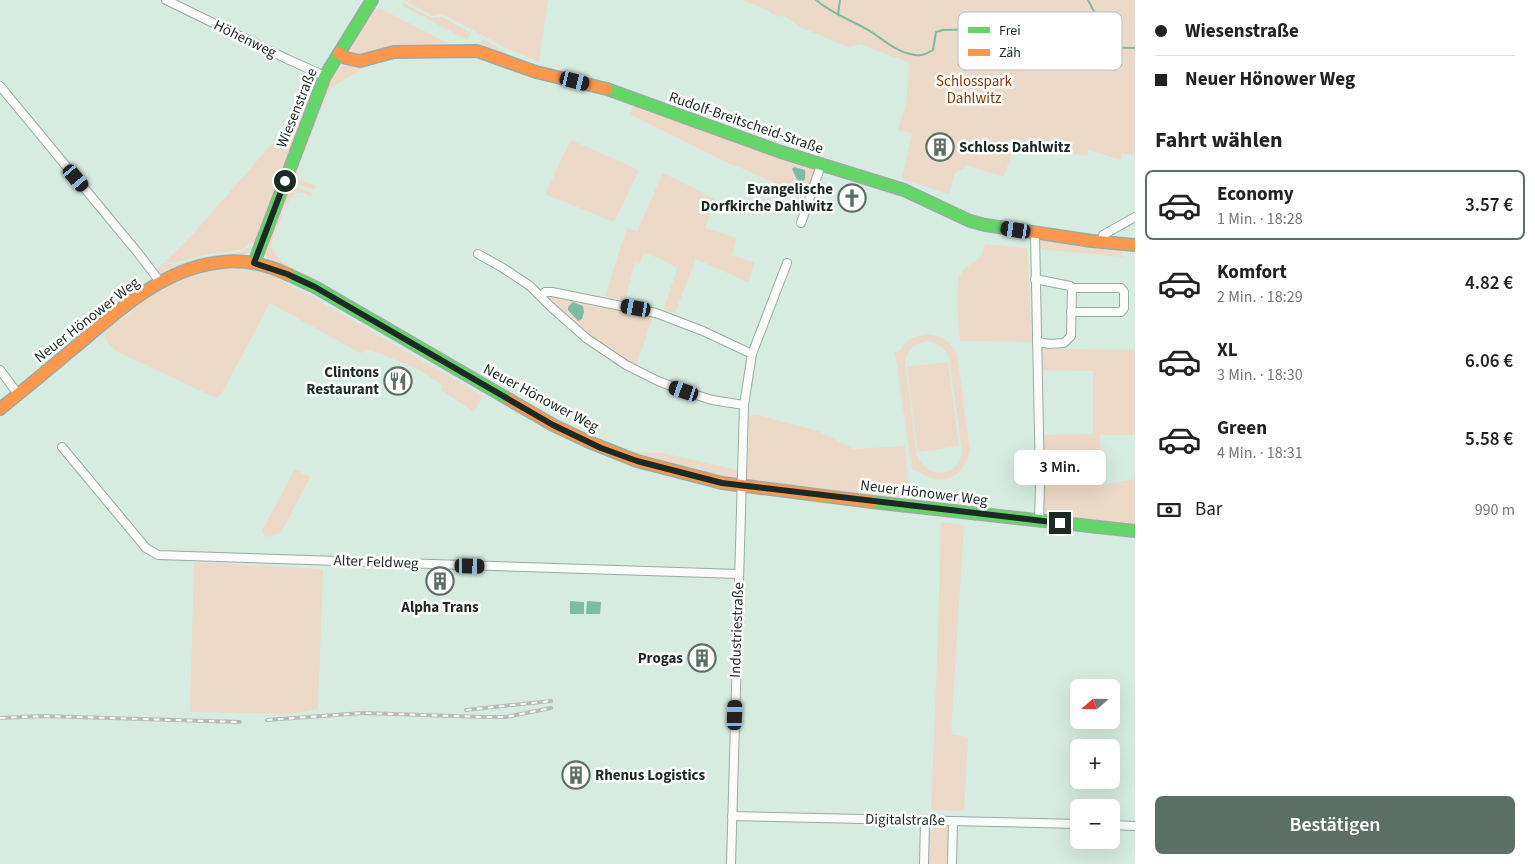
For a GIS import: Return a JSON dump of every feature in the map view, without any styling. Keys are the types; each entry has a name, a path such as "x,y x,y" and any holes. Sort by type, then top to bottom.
{"main road":[{"name":"Wiesenstraße","path":"254,263 325,76 372,0"},
{"name":"Rudolf-Breitscheid-Straße","path":"339,53 348,60 362,61 384,53 394,52 485,52 505,62 536,72 612,90 760,145 904,190 970,221 1035,233 1135,245"},
{"name":"Neuer Hönower Weg","path":"0,409 117,312 161,283 180,274 210,264 254,263 287,274 315,287 553,425 637,461 722,483 742,486 1135,532"}],"street":[{"name":"Höhenweg","path":"166,0 325,76"},
{"path":"0,86 127,239 161,283"},
{"path":"801,222 822,165"},
{"path":"1101,241 1103,234 1135,217"},
{"path":"1035,233 1040,484 1039,521"},
{"path":"478,254 530,286 586,338 626,365 658,381 684,391 712,400 744,405"},
{"name":"Industriestraße","path":"731,864 744,405 752,354 787,264"},
{"path":"1035,279 1072,288 1121,288 1124,292 1124,308 1121,312 1071,312"},
{"path":"1037,342 1050,344 1064,343 1071,336 1072,288"},
{"path":"540,296 545,292 552,292 656,313 703,331 752,354"},
{"path":"0,370 18,394"},
{"name":"Alter Feldweg","path":"62,447 146,548 158,555 739,574"},
{"name":"Digitalstraße","path":"732,816 1070,824"},
{"path":"924,864 925,820"},
{"path":"952,864 953,821"},
{"path":"1120,825 1135,826"}],"green space":[{"path":"404,0 548,0 539,62 502,46 443,14 433,16"},
{"name":"Schlosspark Dahlwitz","path":"742,0 1135,0 1135,156 1122,153 1121,160 1089,150 1087,156 1015,143 1004,177 968,166 955,173 949,194 902,179 912,133 898,130 906,103 910,63 860,44 848,47 800,27 783,15 778,17 768,10"},
{"path":"403,3 432,18 442,17 471,33 467,40 403,6"},
{"path":"380,9 460,49 362,58 346,52 374,11"},
{"path":"483,39 507,53 505,59 480,46"},
{"path":"370,65 333,86 326,96 300,163 297,176 300,180 316,186 314,190 292,182 291,180 325,91 336,68"},
{"path":"314,94 256,244 250,243 243,249 204,255 174,263 166,261 193,234 307,106 306,103"},
{"path":"635,105 785,160 818,169 806,197 726,162 629,114"},
{"path":"571,140 639,170 614,222 545,194"},
{"path":"663,173 715,199 705,228 737,238 732,255 755,263 748,282 696,259 675,313 664,310 677,268 659,258 643,253 640,264 635,263 625,301 605,296 627,228 637,232"},
{"path":"291,185 312,193 311,196 300,192 296,193 288,201 271,246 275,255 281,261 321,283 272,263 267,259 264,251 266,252 274,226"},
{"path":"1038,239 1121,249 1123,257 1038,249"},
{"path":"985,244 1027,248 1032,342 960,341 959,279 961,273 981,255"},
{"path":"248,248 253,248 240,256 164,275 159,274 156,270 164,263 176,265 200,257 238,253"},
{"path":"237,267 265,271 288,279 287,284 483,396 474,412 441,390 443,385 416,368 371,350 360,353 270,303 222,393 216,398 116,351 107,343 105,335 109,327 128,315 138,305 161,289 173,282 198,273"},
{"path":"550,294 653,316 636,366 607,350 585,334 548,300"},
{"path":"926,334 944,339 957,353 970,451 965,464 958,473 953,477 940,480 912,470 895,352 900,350 910,339","holes":["927,341 943,348 949,357 962,451 957,464 951,470 945,472 928,469 917,455 905,363 909,351 922,342"]},
{"path":"1042,349 1135,350 1135,435 1100,435 1101,485 1135,479 1135,526 1049,517 1044,511 1044,435 1093,434 1093,371 1043,370"},
{"path":"948,362 959,446 918,452 907,367"},
{"path":"754,414 818,431 854,449 905,446 909,499 745,479 745,462 748,462 749,418"},
{"path":"635,452 663,453 737,470 737,477 733,480 634,455"},
{"path":"295,469 310,477 281,533 265,537 262,531"},
{"path":"941,522 964,525 951,734 968,737 964,811 931,810"},
{"path":"194,562 323,569 318,709 292,714 190,712"},
{"path":"942,826 947,828 950,836 949,864 928,864 929,834 933,828"}],"shaded area":[{"path":"794,167 805,170 805,179 799,184 792,169"},
{"path":"573,302 583,306 582,319 578,321 568,310 568,307"},
{"path":"570,601 584,602 584,614 570,614"},
{"path":"587,601 601,602 600,614 586,614"}],"waterway":[{"path":"816,0 898,50 909,54 920,55 933,50 936,32 958,30"},
{"path":"838,15 840,0"},
{"path":"1088,0 1094,12"},
{"path":"1122,48 1135,48"}],"railway":[{"path":"466,710 551,701"},
{"path":"267,720 363,713 506,717 551,708"},
{"path":"0,718 43,716 240,722"}],"traffic: fast":[{"path":"254,263 325,76 372,0"},
{"path":"607,89 781,152 904,190 970,221 1013,229"},
{"path":"289,275 315,287 510,400"},
{"path":"872,502 1135,531"}],"traffic: slow":[{"path":"339,53 346,58 360,61 394,52 477,51 536,72 607,89"},
{"path":"1013,229 1092,241 1135,245"},
{"path":"0,409 122,308 157,284 175,275 215,263 235,261 263,265 289,275"},
{"path":"510,400 553,425 637,461 722,483 872,502"}],"place":[{"name":"Schloss Dahlwitz","path":"940,147"},
{"name":"Evangelische Dorfkirche Dahlwitz","path":"852,198"},
{"name":"Clintons Restaurant","path":"398,381"},
{"name":"Alpha Trans","path":"440,581"},
{"name":"Progas","path":"702,658"},
{"name":"Rhenus Logistics","path":"576,775"}],"route":[{"path":"285,181 254,263 287,274 315,287 553,425 613,453 672,471 722,483 935,510 1060,523"}]}
